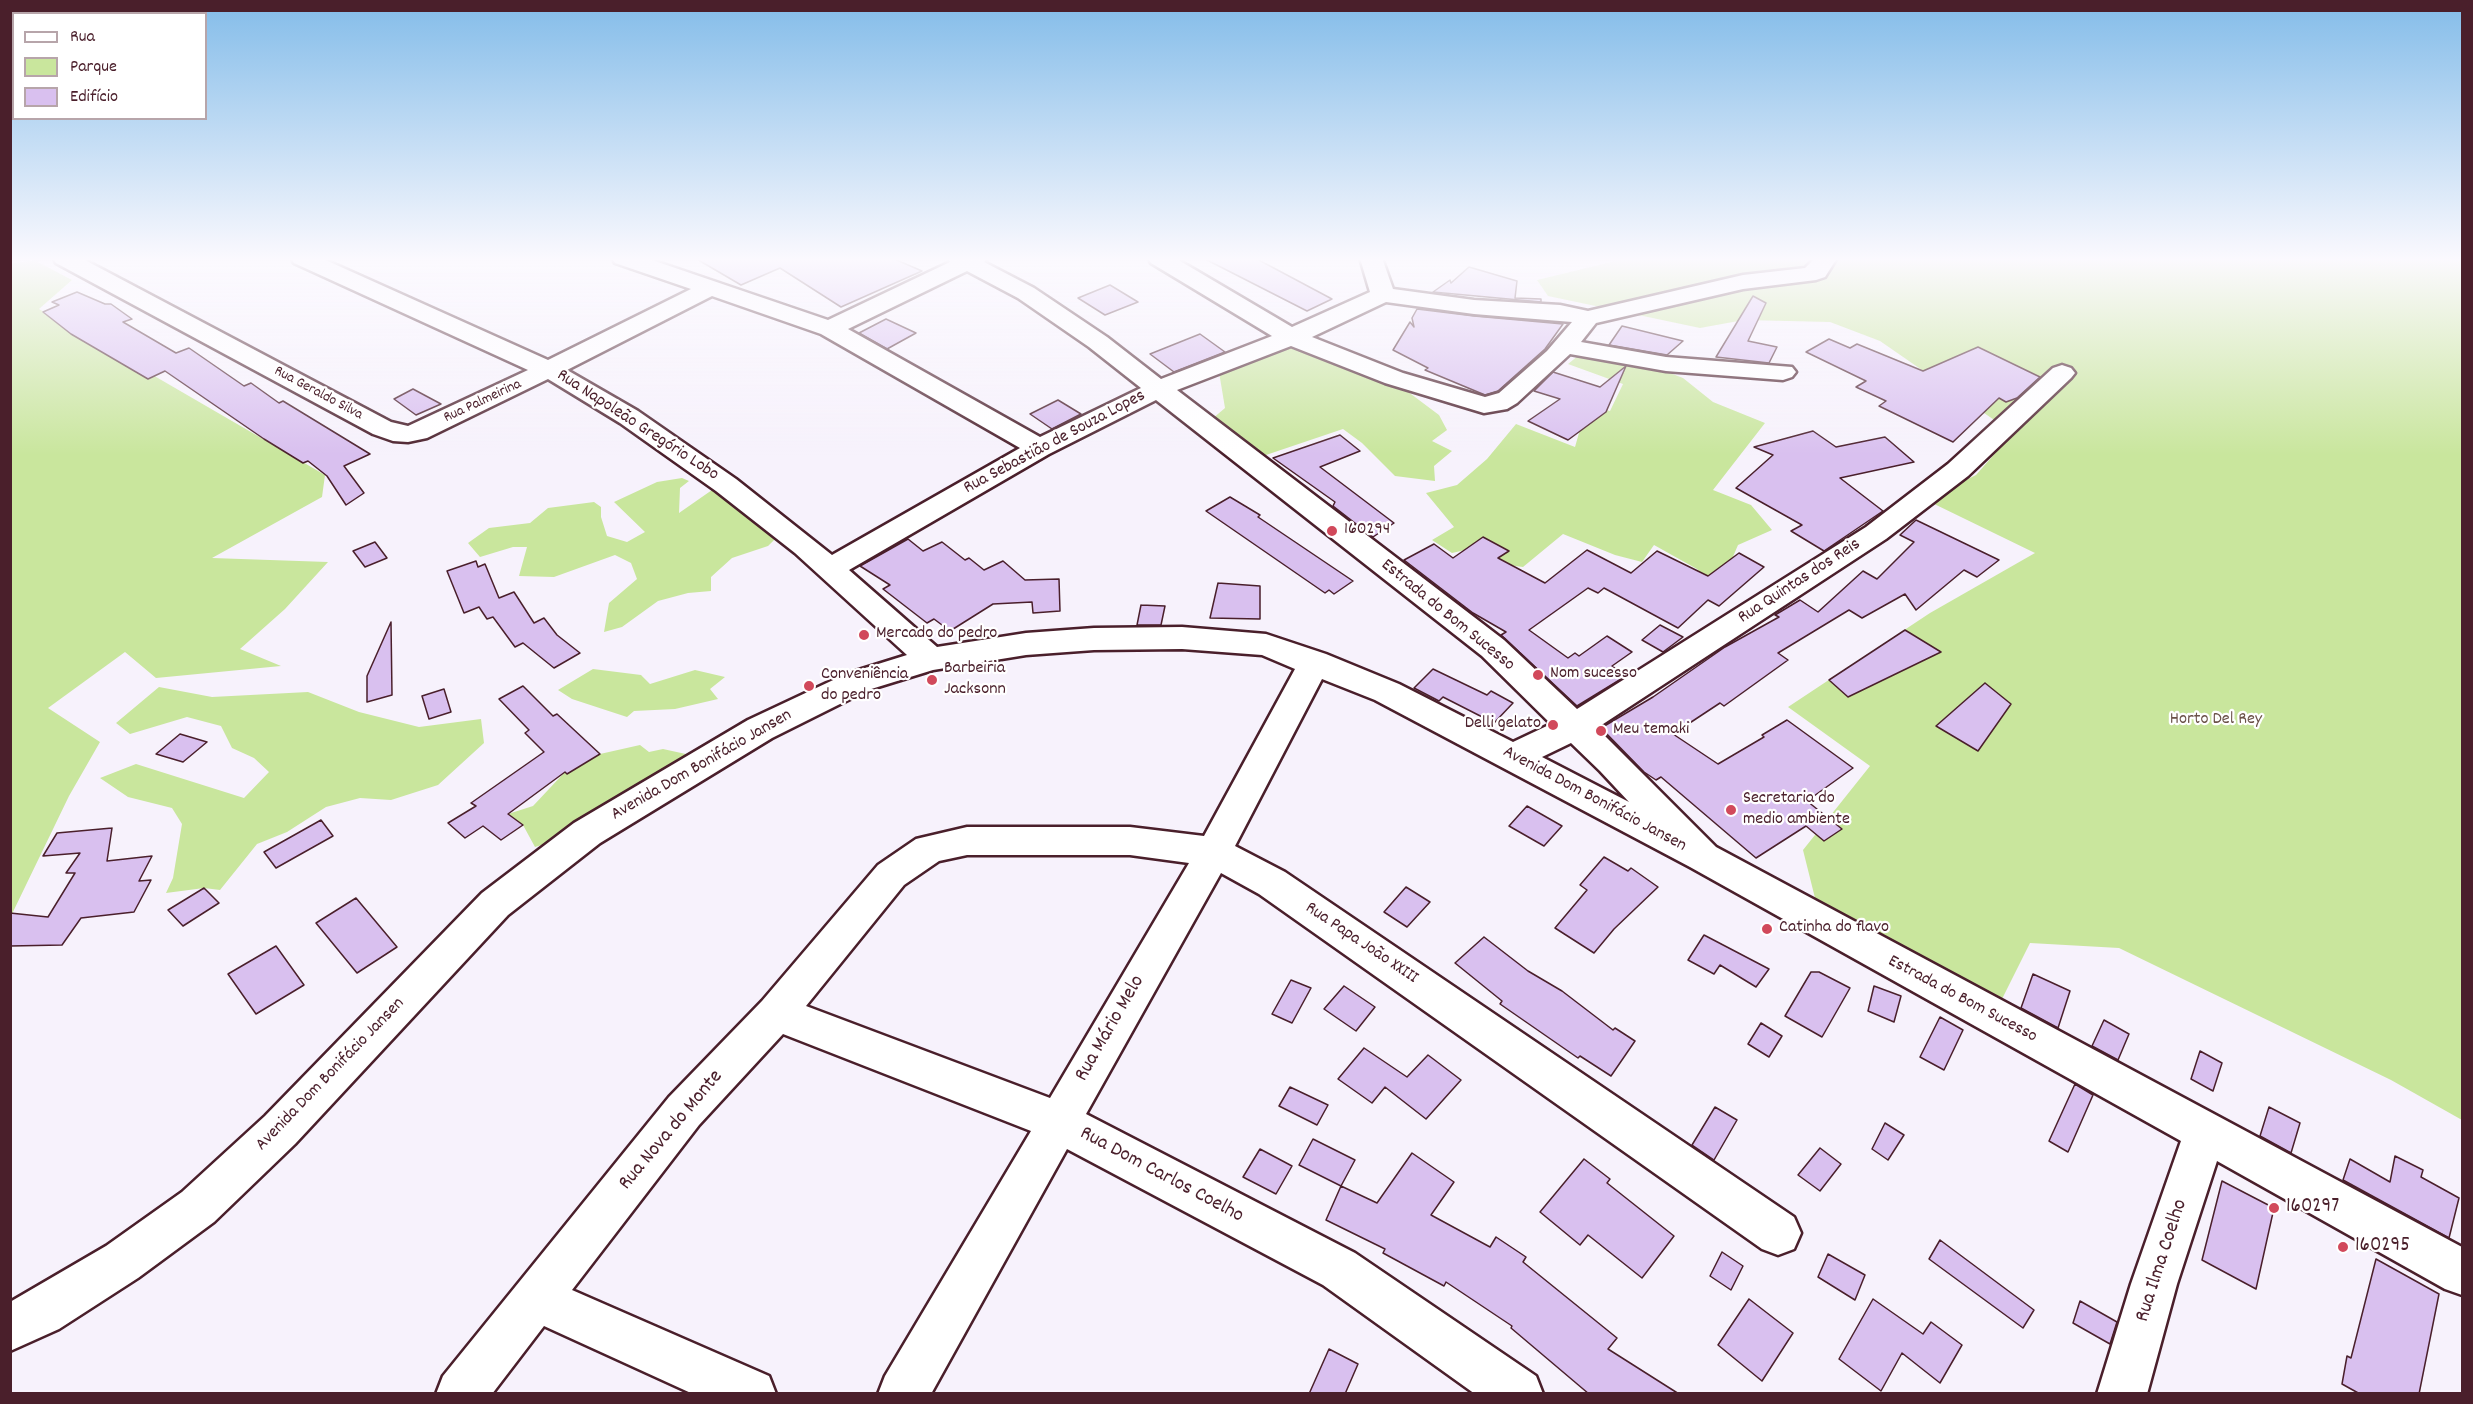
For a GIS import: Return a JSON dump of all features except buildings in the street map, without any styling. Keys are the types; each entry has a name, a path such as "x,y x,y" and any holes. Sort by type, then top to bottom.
{"street":[{"name":"Rua Geraldo Silva","path":"187,324 382,428"},
{"name":"Rua Napoleão Gregório Lobo","path":"447,324 550,370 628,417 726,485 829,569 931,658"},
{"name":"Rua Palmeirina","path":"382,428 393,434 418,432 550,370 641,324"},
{"path":"813,324 830,329 1039,448"},
{"path":"830,329 841,324"},
{"name":"Estrada do Bom Sucesso","path":"1069,324 1160,388 1493,648 1612,762 1702,857 1830,929 2206,1130 2463,1272"},
{"path":"1268,324 1291,337 1433,391 1492,405 1508,398 1564,346 1583,324"},
{"name":"Rua Sebastião de Souza Lopes","path":"829,569 1039,448 1160,388 1321,324"},
{"path":"1564,346 1666,364 1784,372"},
{"name":"Rua Quintas dos Reis","path":"1513,757 1574,727 1876,533 1958,470 2062,373"},
{"name":"Avenida Dom Bonifácio Jansen","path":"10,1327 42,1312 122,1262 198,1207 280,1130 495,904 578,840 760,729 857,681 931,658 1026,644 1094,639 1182,638 1266,645 1315,662 1387,692 1702,857"},
{"name":"Rua Mário Melo","path":"903,1394 1057,1121 1214,852 1315,662"},
{"name":"Rua Papa João XXIII","path":"891,875 929,849 968,841 1130,841 1214,852 1272,883 1778,1233"},
{"name":"Rua Nova do Monte","path":"461,1394 684,1111 776,1013 891,875"},
{"name":"Rua Dom Carlos Coelho","path":"776,1013 1057,1121 1339,1269 1518,1394"},
{"name":"Rua Ilma Coelho","path":"2122,1394 2154,1284 2206,1130"},
{"path":"535,1298 751,1394"}],"green space":[{"path":"10,324 64,324 325,475 322,497 212,558 328,562 285,609 240,649 281,666 156,678 125,652 48,708 100,742 69,796 11,916"},
{"name":"Horto Del Rey","path":"1679,324 1725,324 1700,328"},
{"name":"Horto Del Rey","path":"1834,324 2462,324 2462,1120 2391,1080 2119,948 2030,943 1999,1005 1818,910 1803,850 1870,766 1788,707 1930,613 2035,553 1926,500 1976,475 2013,433 1880,341"},
{"path":"1293,345 1403,388 1439,415 1447,430 1432,441 1452,451 1434,466 1435,481 1395,476 1362,443 1343,429 1263,456 1212,419 1225,408 1219,372"},
{"path":"1590,346 1631,358 1683,378 1713,402 1765,423 1713,490 1751,505 1772,530 1738,545 1732,559 1705,578 1697,569 1654,545 1642,562 1615,555 1563,534 1523,567 1501,564 1474,548 1452,553 1432,540 1454,527 1426,493 1457,485 1487,459 1516,424 1575,447 1587,405 1610,411 1623,384 1568,364"},
{"path":"682,478 689,481 680,488 679,513 712,490 747,501 750,519 765,530 779,535 768,546 732,558 711,577 711,591 688,593 658,601 622,627 604,632 609,603 637,579 631,563 615,555 554,577 519,576 527,547 513,547 480,557 468,543 489,528 530,523 548,508 594,502 601,507 601,517 607,536 627,542 645,532 614,502 657,482"},
{"path":"593,669 641,675 650,684 695,670 725,677 710,689 718,699 675,709 634,711 627,717 572,699 558,690"},
{"path":"159,687 212,697 308,692 359,712 419,727 481,719 484,743 438,785 391,800 360,798 326,807 287,832 257,844 220,890 204,888 166,893 173,878 182,824 172,808 128,797 100,778 136,764 244,798 269,772 254,758 232,748 221,726 187,717 130,734 116,723"},
{"path":"640,745 649,752 663,749 704,758 575,835 535,847 523,825 508,814 533,806 564,773 600,754"}],"place":[{"name":"160294","path":"1332,531"},
{"name":"Mercado do pedro","path":"864,635"},
{"name":"Nom sucesso","path":"1538,675"},
{"name":"Barbeiria Jacksonn","path":"932,680"},
{"name":"Conveniência do pedro","path":"809,686"},
{"name":"Delli gelato","path":"1553,725"},
{"name":"Meu temaki","path":"1601,731"},
{"name":"Secretaria do medio ambiente","path":"1731,810"},
{"name":"Catinha do flavo","path":"1767,929"},
{"name":"160297","path":"2274,1208"},
{"name":"160295","path":"2343,1247"}]}
